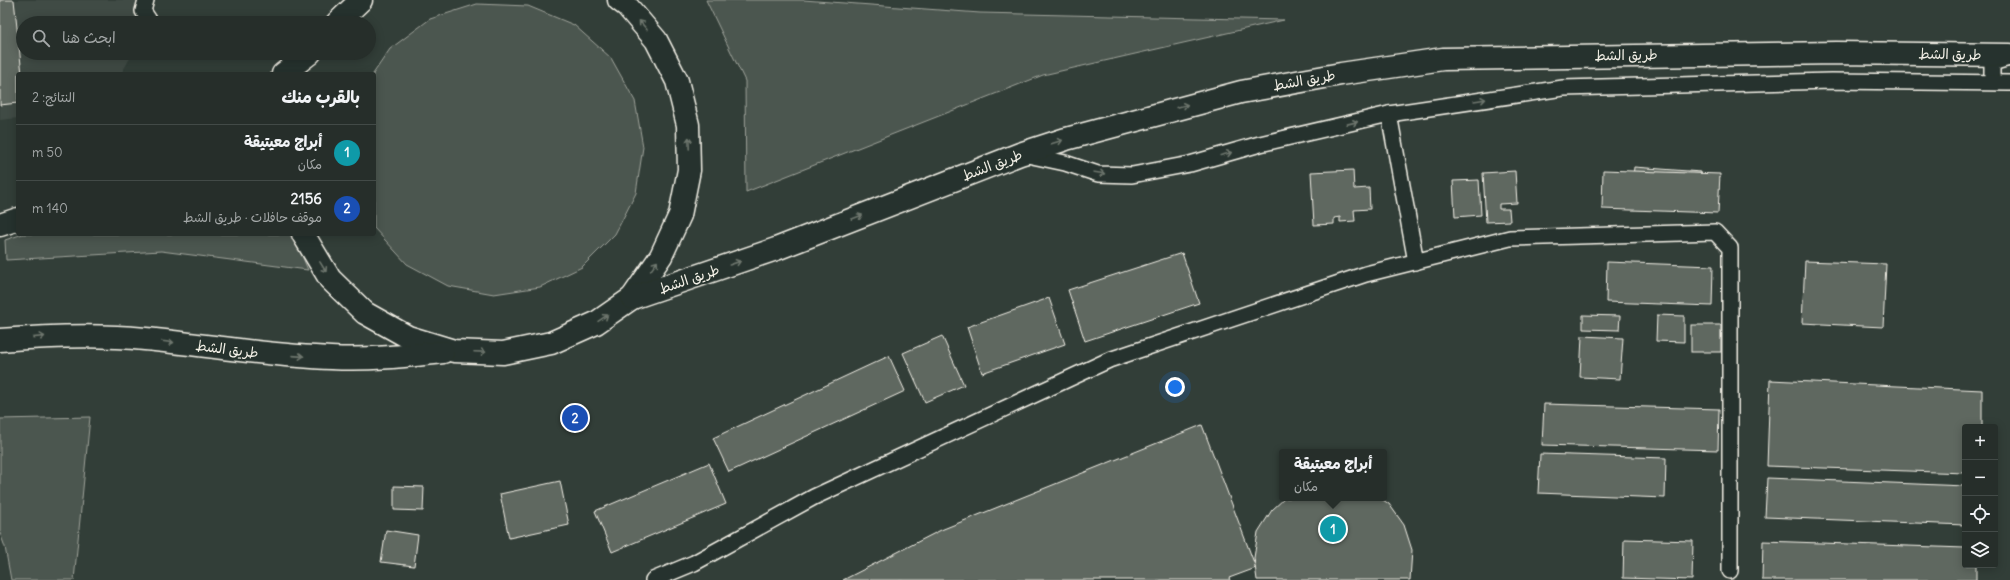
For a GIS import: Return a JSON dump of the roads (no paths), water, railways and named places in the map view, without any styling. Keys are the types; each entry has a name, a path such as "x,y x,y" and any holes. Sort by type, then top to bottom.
{"highway":[{"path":"344,16 361,0"},
{"path":"304,236 330,279 365,313 408,337 454,351 503,353 551,343 596,323 632,298 661,256 680,215 689,170 688,125 677,81 656,40 627,6 619,0"},
{"name":"طريق الشط","path":"632,298 776,249 1020,154 1144,116 1241,92 1341,74 1443,59 1836,53 2010,56"},
{"path":"286,72 302,60"},
{"path":"303,72 308,60"},
{"path":"0,225 16,220"},
{"name":"طريق الشط","path":"0,340 49,336 96,336 144,339 271,354 332,358 393,357 454,351"}],"lane":[{"path":"146,0 143,11 146,16"},
{"path":"1992,82 1992,63 2010,56"},
{"path":"1020,154 1065,163 1098,174 1132,176 1190,164 1260,144 1389,114 1563,88 1831,81 2010,83"},
{"path":"1389,114 1416,262"},
{"path":"653,580 694,563 814,497 1109,360 1366,274 1510,238 1715,232 1730,248 1730,571"}],"place":[{"name":"2156","path":"575,418"},
{"name":"أبراج معيتيقة","path":"1333,529"}]}
